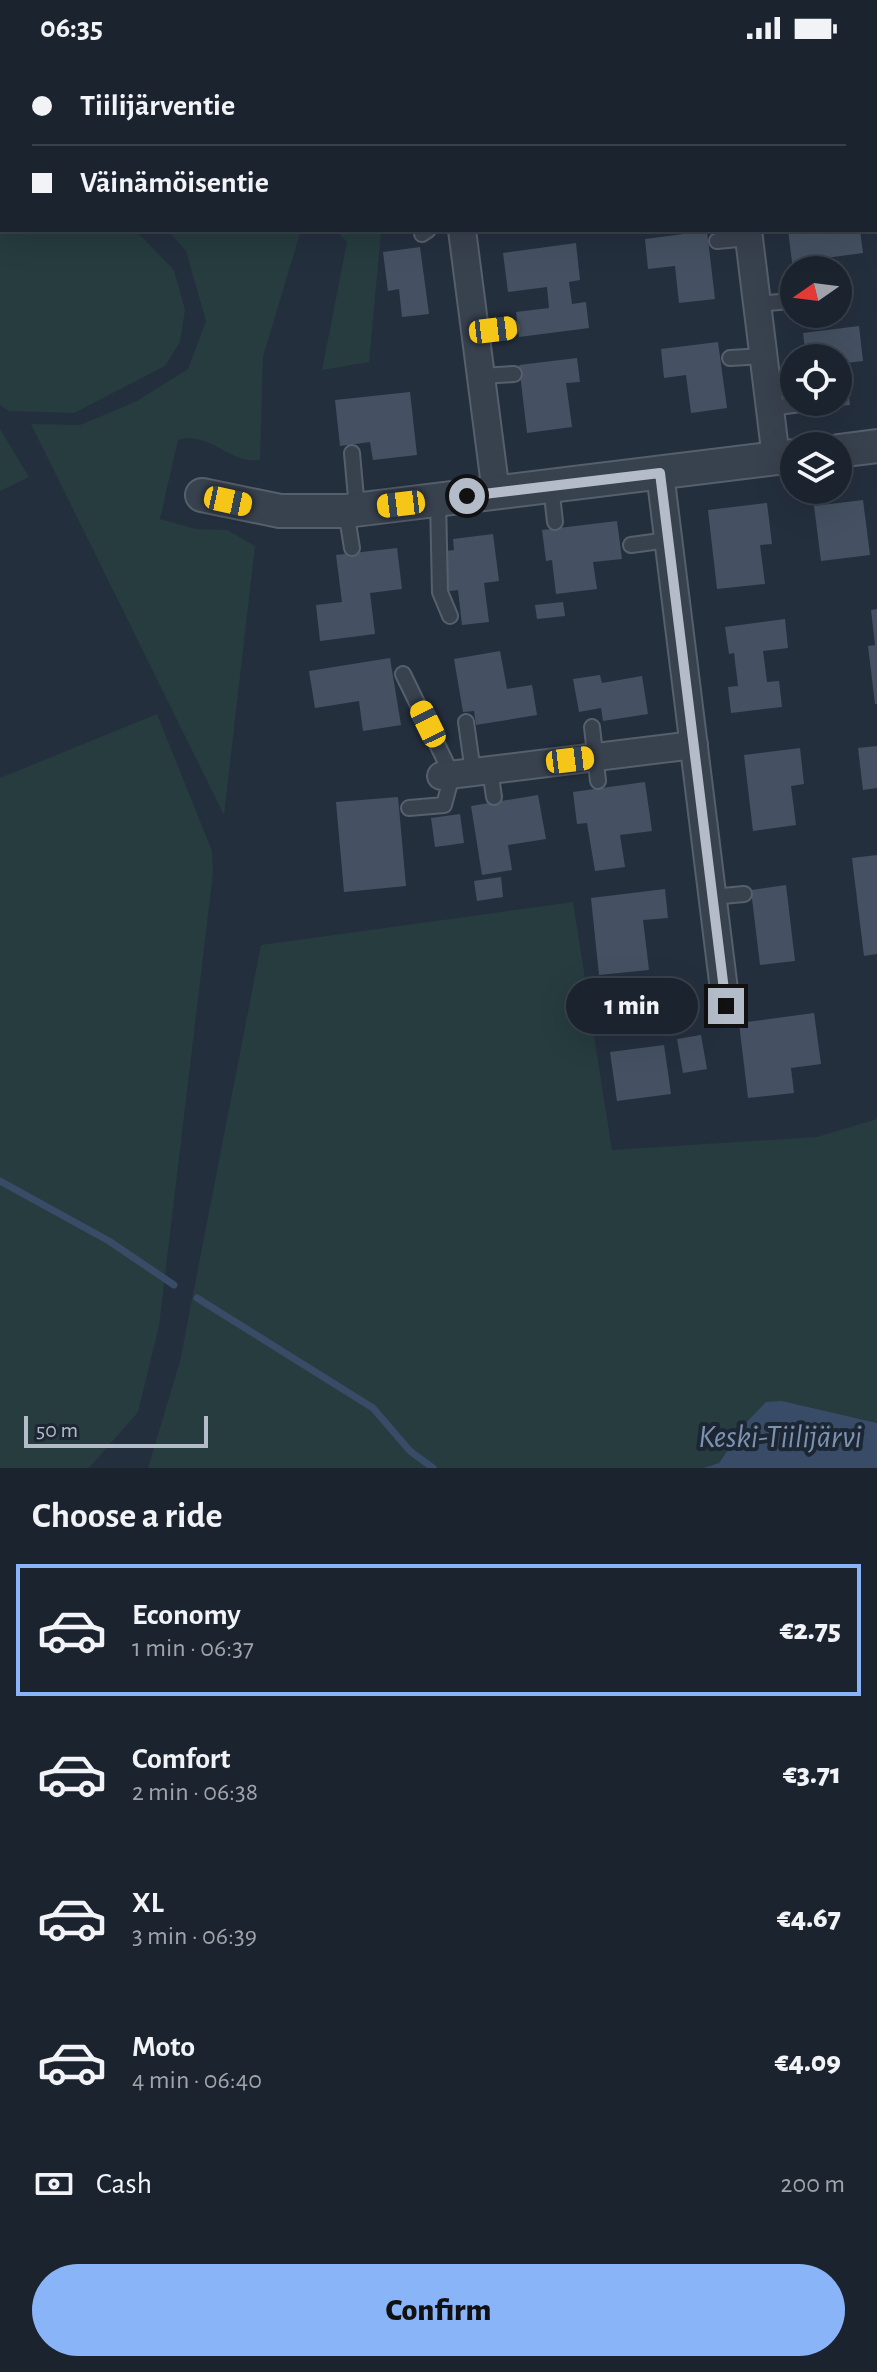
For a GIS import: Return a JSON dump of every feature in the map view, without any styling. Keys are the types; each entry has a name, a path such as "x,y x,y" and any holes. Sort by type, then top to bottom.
{"street":[{"path":"462,232 496,493"},
{"path":"749,234 770,408 780,441"},
{"path":"852,449 877,446"},
{"path":"202,495 280,511 352,510 780,458"},
{"path":"660,473 726,1006"},
{"path":"464,773 598,769 694,745"}],"lane":[{"path":"717,241 749,234"},
{"path":"757,304 780,302"},
{"path":"475,332 511,328"},
{"path":"730,358 764,356"},
{"path":"481,376 514,374"},
{"path":"770,408 780,407"},
{"path":"352,453 352,548"},
{"path":"551,486 555,522"},
{"path":"438,500 440,592 450,616"},
{"path":"631,545 668,540"},
{"path":"403,674 464,773 494,797"},
{"path":"409,808 444,805 464,773 466,722"},
{"path":"592,727 598,769"},
{"path":"712,897 744,894"}],"green space":[{"path":"0,232 137,232 174,270 185,310 180,342 165,366 74,413 9,411 0,405"},
{"path":"169,232 300,232 263,357 260,460 239,458 200,440 178,440 160,519 196,529 227,530 255,546 224,815 31,424 80,425 137,401 188,369 206,321 186,251"},
{"path":"338,232 383,232 369,362 322,370 347,242"},
{"path":"0,429 29,477 0,491"},
{"path":"157,714 212,851 213,873 159,1326 138,1412 89,1468 0,1468 0,778"},
{"path":"573,902 612,1150 817,1137 877,1119 877,1423 782,1401 746,1423 719,1463 703,1468 148,1468 180,1361 261,945"}],"water":[{"name":"Keski-Tiilijärvi","path":"782,1401 877,1423 877,1468 703,1468 719,1463 746,1423 766,1402"}],"building":[{"path":"707,232 715,299 679,303 675,266 648,269 645,239"},
{"path":"788,232 860,232 863,253 791,256"},
{"path":"576,243 580,280 569,282 572,304 586,302 589,328 519,337 516,312 549,308 547,287 508,292 503,253"},
{"path":"420,247 429,314 402,317 399,289 388,291 383,252"},
{"path":"859,326 863,361 852,362 852,344 804,344 803,333"},
{"path":"718,342 727,408 691,413 686,375 664,378 661,349"},
{"path":"577,358 580,382 566,383 572,427 527,433 519,365"},
{"path":"410,392 417,455 373,460 370,442 340,446 335,400"},
{"path":"863,500 870,555 821,561 814,506 852,504 852,501"},
{"path":"767,503 772,544 760,545 765,584 717,589 708,510"},
{"path":"617,521 622,559 593,562 597,589 556,594 552,560 546,561 542,530"},
{"path":"493,534 499,581 484,583 489,622 462,625 458,590 442,592 437,552 454,550 453,539"},
{"path":"397,548 402,589 370,593 375,634 320,641 316,605 342,602 336,555"},
{"path":"563,602 565,616 537,619 535,605"},
{"path":"877,609 875,704 868,646 875,645 871,610"},
{"path":"785,619 788,648 763,651 767,682 779,681 782,707 731,713 728,687 738,686 734,653 729,654 725,627"},
{"path":"500,651 507,689 532,685 537,715 476,725 474,711 463,712 454,659"},
{"path":"390,658 401,725 363,731 359,701 315,708 309,671"},
{"path":"600,675 602,683 642,676 648,714 603,721 601,708 579,712 573,679"},
{"path":"877,746 877,788 863,790 858,748"},
{"path":"800,748 804,784 791,786 796,825 753,831 744,755"},
{"path":"645,782 652,831 620,835 625,867 595,871 587,823 577,824 573,792"},
{"path":"538,795 546,839 508,845 512,870 482,875 471,806"},
{"path":"398,797 406,886 344,892 336,802"},
{"path":"460,814 464,843 435,847 431,818"},
{"path":"877,855 877,954 864,956 852,858"},
{"path":"501,877 503,897 477,901 474,881"},
{"path":"786,885 795,961 760,965 751,890"},
{"path":"665,889 668,918 643,920 649,970 599,975 591,898"},
{"path":"814,1013 821,1064 791,1068 794,1093 748,1098 739,1023"},
{"path":"701,1035 707,1069 683,1073 677,1039"},
{"path":"664,1045 671,1094 617,1101 610,1052"}],"waterway":[{"path":"0,1181 109,1241 174,1285"},
{"path":"197,1298 373,1408 410,1451 433,1468"}],"route":[{"path":"467,496 660,473 726,1006"}]}
